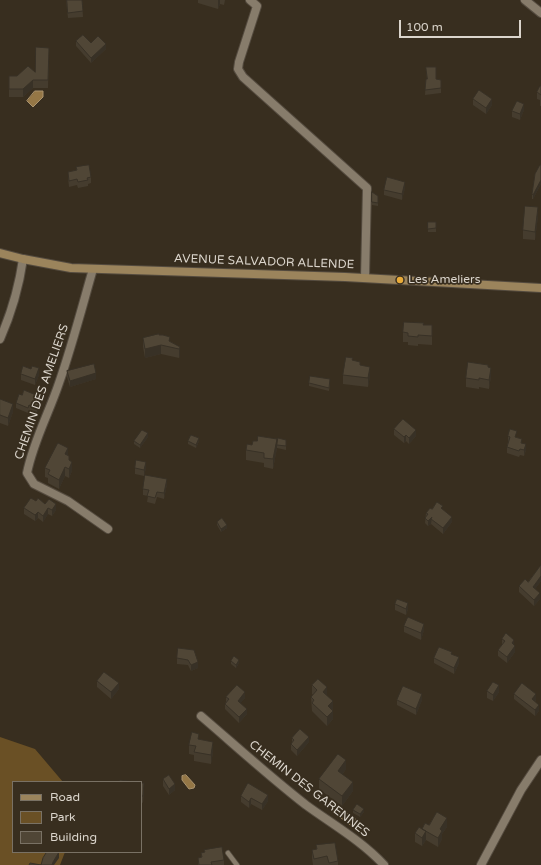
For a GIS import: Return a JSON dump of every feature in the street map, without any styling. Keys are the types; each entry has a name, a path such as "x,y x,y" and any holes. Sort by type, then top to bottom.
{"main road":[{"name":"AVENUE SALVADOR ALLENDE","path":"0,253 71,268 365,278 541,288"}],"street":[{"path":"250,0 257,6 238,69 243,78 367,188 365,278"},
{"path":"525,0 541,13"},
{"path":"0,339 20,276 23,259"},
{"name":"CHEMIN DES AMELIERS","path":"93,269 59,384 30,458 27,473 34,484 68,501 108,529"},
{"name":"CHEMIN DES GARENNES","path":"201,716 269,774 306,804 353,838 384,865"},
{"path":"481,865 521,790 541,760"}],"lane":[{"path":"228,852 237,865"}],"green space":[{"path":"0,737 35,749 62,781 12,781 12,853 65,853 60,865 0,865"}],"shaded area":[{"path":"35,91 43,91 43,97 33,107 27,101"},
{"path":"186,775 195,785 194,788 189,789 182,780 182,776"},
{"path":"343,812 358,821 353,827 341,818 340,816"}],"building":[{"path":"67,0 82,0 83,11 68,13"},
{"path":"83,35 91,43 98,36 106,44 91,58 76,41"},
{"path":"36,47 49,48 48,80 33,80 23,89 9,89 9,76 17,76 28,66 35,72"},
{"path":"426,67 436,67 436,79 441,80 441,88 425,90 427,79"},
{"path":"541,86 541,95 537,92"},
{"path":"479,90 492,99 486,108 473,99"},
{"path":"517,101 524,104 520,114 512,111"},
{"path":"89,165 91,177 87,178 88,180 78,182 77,179 69,181 68,172 77,170 76,167"},
{"path":"540,165 541,180 533,195 535,174"},
{"path":"387,177 405,182 402,194 384,190"},
{"path":"372,192 378,196 378,203 372,202"},
{"path":"525,206 538,207 535,232 523,230"},
{"path":"428,222 436,222 436,228 428,229"},
{"path":"404,322 432,325 432,336 408,336 408,333 403,332"},
{"path":"159,334 170,337 169,341 180,347 179,349 161,345 145,349 143,338"},
{"path":"346,357 353,358 352,360 360,362 360,365 370,367 368,378 343,375"},
{"path":"468,362 488,365 488,367 491,368 489,380 466,378"},
{"path":"94,364 96,373 70,381 67,371"},
{"path":"23,366 31,369 32,366 39,368 35,379 21,374"},
{"path":"310,376 330,379 329,388 309,383"},
{"path":"24,390 41,399 37,408 29,405 28,408 16,403 19,394 22,395"},
{"path":"0,399 13,404 8,418 0,415"},
{"path":"403,419 416,430 409,438 406,435 404,437 394,429"},
{"path":"510,429 517,431 515,437 522,439 521,443 526,444 524,450 520,449 519,451 507,447 510,437 508,436"},
{"path":"142,430 148,433 140,445 134,441"},
{"path":"191,435 199,438 196,445 188,441"},
{"path":"258,436 277,439 273,459 264,458 264,453 246,450 247,444 252,445 253,441 257,441"},
{"path":"278,438 286,440 286,446 277,445"},
{"path":"58,443 68,448 65,454 69,456 69,460 72,462 69,469 65,467 59,480 48,474 50,470 45,468"},
{"path":"136,460 146,462 144,470 135,468"},
{"path":"145,475 167,479 164,493 157,492 155,498 147,496 149,490 143,489"},
{"path":"31,498 36,501 38,498 45,504 49,499 56,504 52,510 48,508 43,516 38,512 35,515 24,508"},
{"path":"437,502 443,506 441,508 452,517 443,528 431,519 432,517 428,521 425,518 428,514 426,513 430,508 432,509"},
{"path":"222,518 227,525 221,529 217,522"},
{"path":"541,565 541,576 533,587 540,593 534,600 519,586 525,579 528,582"},
{"path":"397,599 408,603 406,609 395,604"},
{"path":"408,617 424,624 421,633 404,626"},
{"path":"506,633 514,640 512,643 515,646 507,657 498,650 505,641 502,639"},
{"path":"439,647 452,652 451,654 459,657 454,668 434,658"},
{"path":"178,648 194,650 198,662 191,665 188,660 177,658"},
{"path":"234,656 239,660 236,665 231,661"},
{"path":"104,672 119,683 111,692 97,681"},
{"path":"318,679 327,687 323,692 333,701 328,706 333,711 327,717 312,703 314,700 311,697 317,690 312,685"},
{"path":"493,682 499,685 493,695 487,691"},
{"path":"522,683 536,694 532,699 539,705 535,710 514,694"},
{"path":"237,685 245,692 238,701 247,709 239,717 225,704 229,699 226,697"},
{"path":"403,686 422,694 416,709 397,700"},
{"path":"300,729 309,737 297,750 291,744 294,740 292,738"},
{"path":"192,732 199,734 198,739 213,742 211,755 194,752 196,746 189,745"},
{"path":"338,754 346,760 338,771 353,782 342,796 319,779"},
{"path":"169,775 175,784 169,789 163,779"},
{"path":"142,783 144,783 143,796"},
{"path":"248,783 268,795 262,804 251,798 249,802 241,796"},
{"path":"357,804 364,809 360,814 353,810"},
{"path":"437,812 447,818 440,829 442,831 438,838 426,831 422,838 415,833 419,827 422,829 425,823 429,825"},
{"path":"335,843 338,861 329,863 327,856 314,859 312,850 317,849 316,845"},
{"path":"222,847 224,860 211,862 212,865 199,865 198,858 202,857 201,853 205,852 204,850"},
{"path":"46,853 58,853 53,862 52,865 41,865 43,858"},
{"path":"30,863 41,865 29,865"}],"place":[{"name":"Les Ameliers","path":"400,280"}]}
